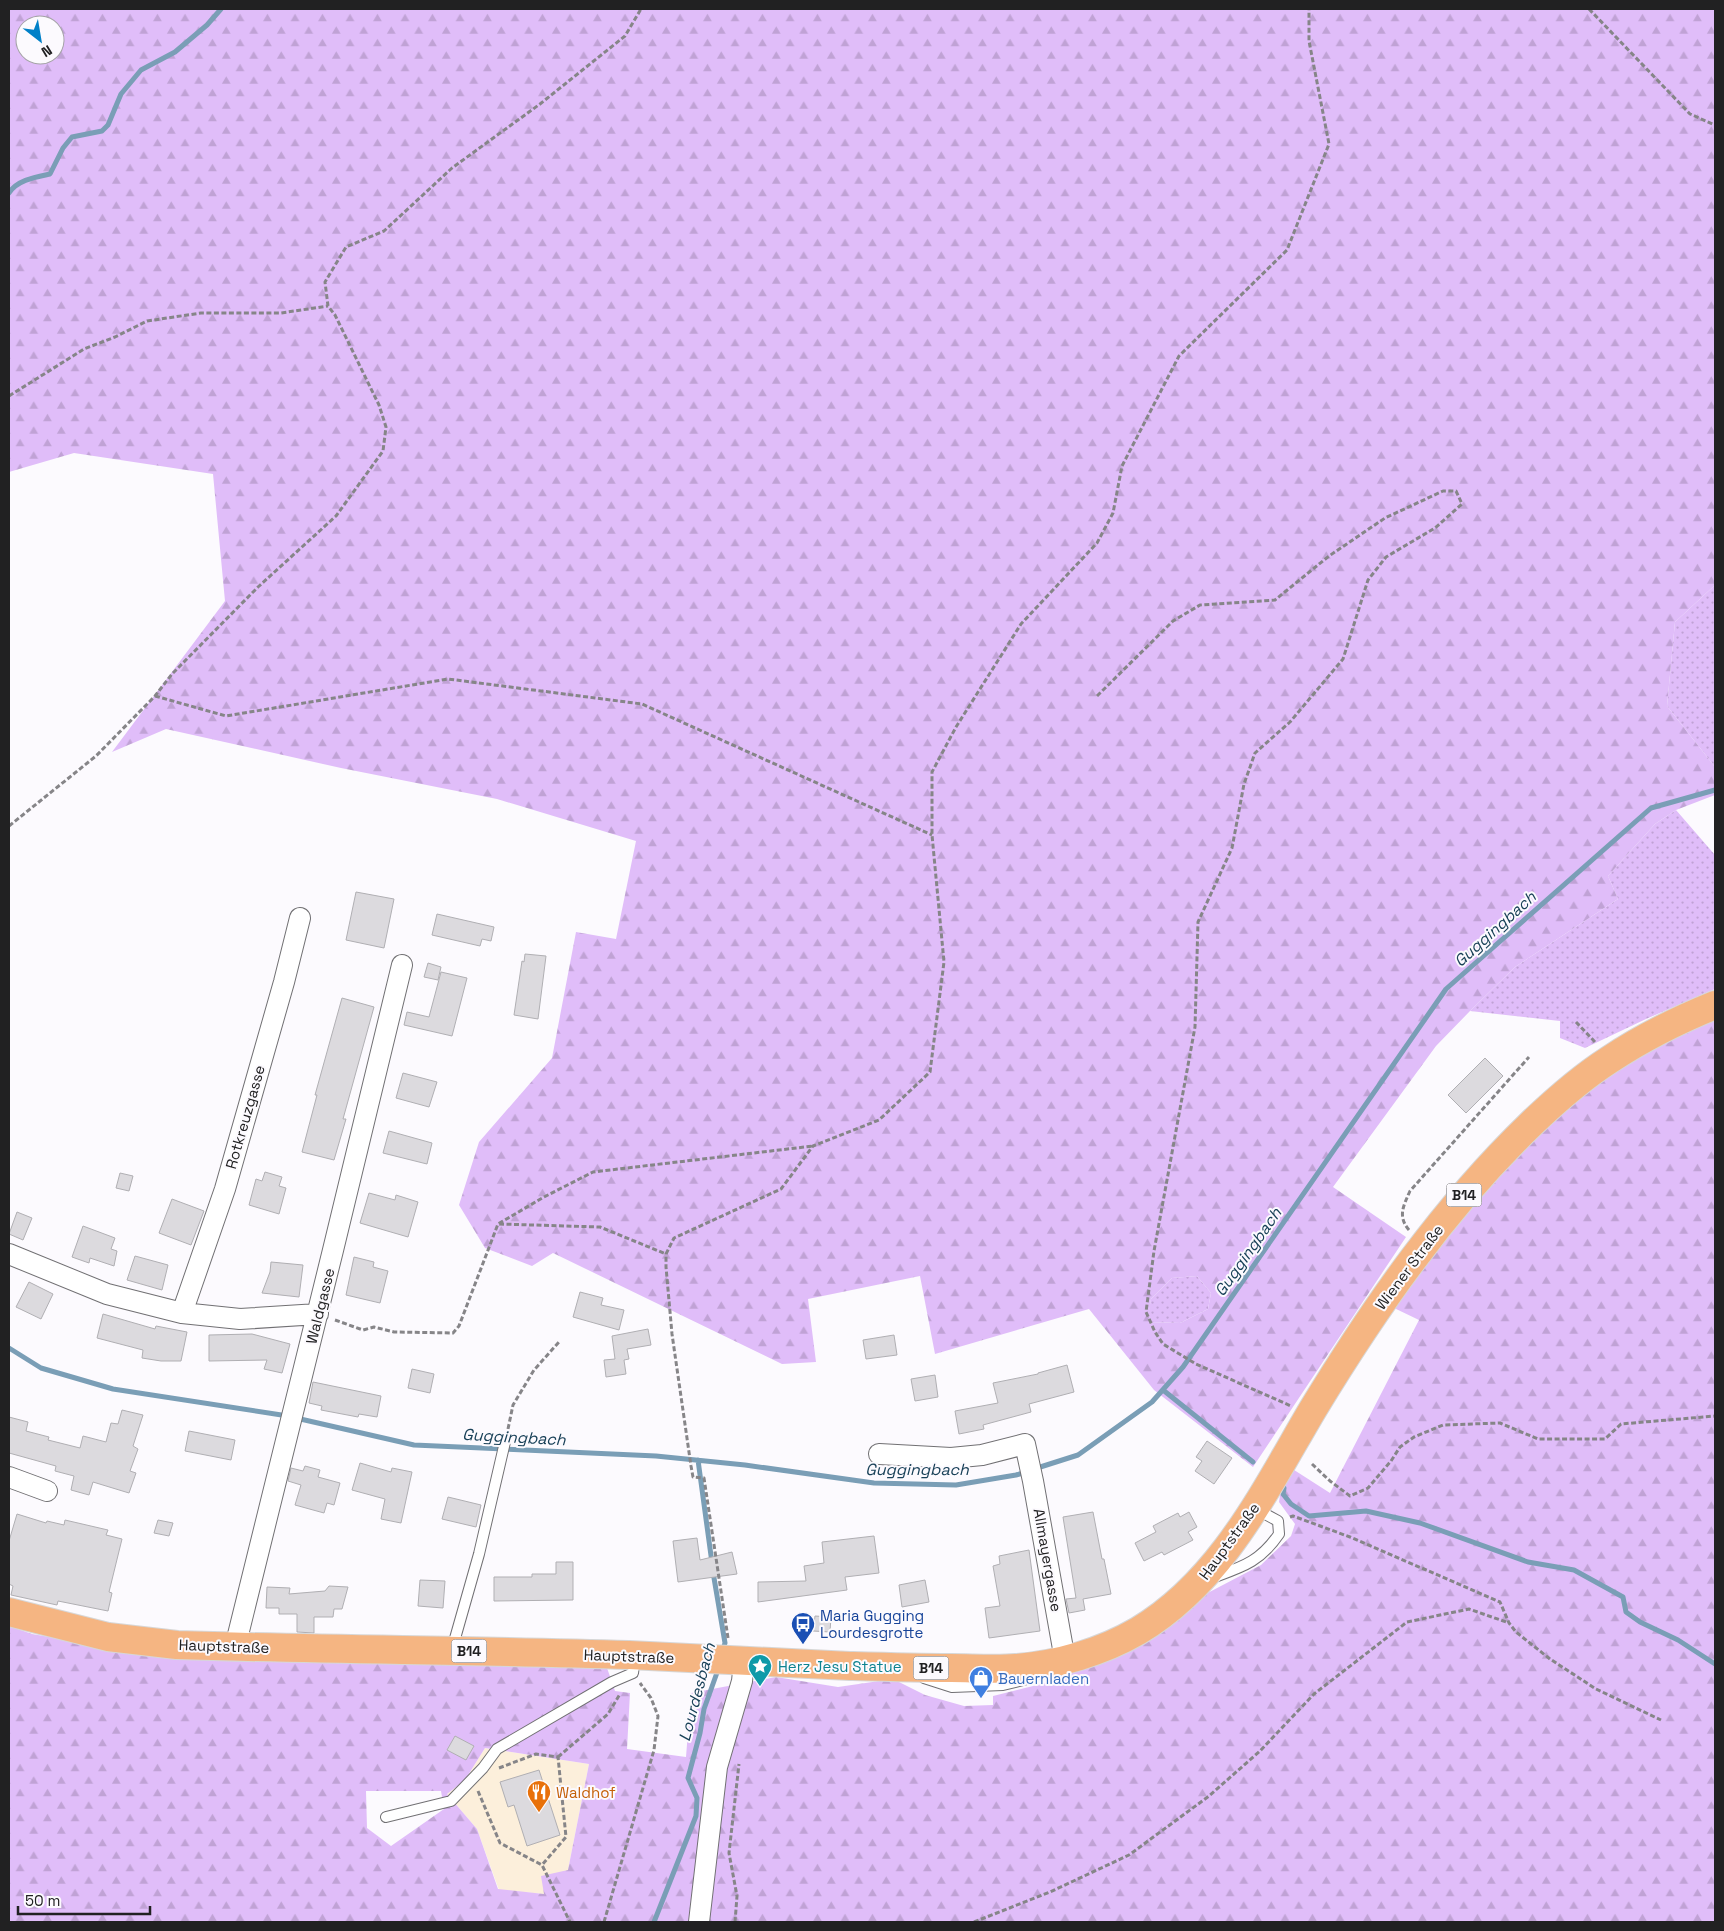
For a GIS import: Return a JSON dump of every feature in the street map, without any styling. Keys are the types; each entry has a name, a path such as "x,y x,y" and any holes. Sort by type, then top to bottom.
{"main road":[{"name":"Wiener Straße","path":"1284,1458 1381,1302 1426,1242 1471,1187 1513,1142 1553,1103 1606,1061 1651,1034 1715,1005"},
{"name":"Hauptstraße","path":"9,1612 108,1637 177,1645 451,1650 634,1664 703,1660 735,1655 894,1668 1015,1668 1065,1660 1104,1647 1137,1631 1171,1608 1199,1583 1226,1550 1266,1514 1284,1458"}],"street":[{"name":"Rotkreuzgasse","path":"182,1313 225,1189 284,982 300,918"},
{"name":"Waldgasse","path":"234,1647 318,1314 402,965"},
{"path":"9,1254 107,1294 182,1313 240,1319 318,1314"},
{"name":"Allmayergasse","path":"878,1454 951,1458 982,1455 1024,1444 1033,1481 1065,1660"},
{"path":"9,1477 47,1491"},
{"path":"699,1922 717,1767 742,1681 735,1655"}],"lane":[{"path":"451,1650 479,1554 506,1442"},
{"path":"386,1817 451,1801 498,1749 612,1682 634,1664"}],"path":[{"path":"9,826 96,756 155,696 172,674 252,594 336,516 383,451 386,427 379,405 335,316 328,306 325,282 346,247 384,231 452,168 540,104 625,36 642,9"},
{"path":"318,1314 363,1330 374,1327 394,1332 453,1332 459,1326 498,1224 544,1197 593,1172 813,1146 879,1120 930,1072 944,962 932,835 932,772 956,727 1020,624 1097,543 1113,513 1122,466 1179,356 1287,250 1329,144 1309,41 1309,9"},
{"path":"1589,9 1690,114 1715,125"},
{"path":"9,396 84,349 115,337 147,321 201,313 281,313 328,306"},
{"path":"1097,696 1173,621 1200,606 1275,600 1329,556 1385,518 1443,492 1456,491 1462,504 1435,528 1386,557 1368,580 1343,659 1290,722 1256,752 1244,784 1232,848 1198,922 1195,1027 1154,1251 1146,1312 1163,1344 1196,1364 1310,1414"},
{"path":"155,696 226,716 448,679 642,704 932,835"},
{"path":"1576,1022 1598,1045 1606,1061"},
{"path":"1426,1242 1407,1228 1402,1218 1402,1210 1410,1190 1529,1057"},
{"path":"735,1655 704,1478 693,1477 691,1466 672,1334 666,1254 674,1238 781,1189 813,1146"},
{"path":"498,1224 600,1228 666,1254"},
{"path":"506,1442 513,1405 534,1370 559,1342"},
{"path":"1312,1464 1350,1496 1368,1488 1391,1461 1400,1446 1414,1437 1443,1425 1500,1423 1538,1439 1605,1440 1621,1424 1715,1416"},
{"path":"1266,1514 1294,1516 1350,1537 1500,1602 1509,1623 1516,1632 1550,1658 1596,1689 1661,1720"},
{"path":"974,1922 1050,1892 1129,1855 1209,1796 1260,1751 1314,1694 1407,1622 1469,1609 1509,1623"},
{"path":"570,1922 542,1866 500,1843 473,1778 536,1754 558,1757 608,1714 634,1664"},
{"path":"604,1922 654,1750 658,1716 652,1698 634,1664"},
{"path":"542,1866 566,1837 558,1757"},
{"path":"735,1922 737,1896 729,1853 739,1760"}],"shaded area":[{"path":"485,1748 589,1764 568,1870 544,1894 499,1890 477,1829 447,1794 465,1780"}],"green space":[{"path":"9,9 1715,9 1715,585 1675,622 1667,706 1715,767 1715,795 1676,810 1655,824 1608,876 1618,899 1515,967 1470,1011 1436,1046 1333,1187 1406,1237 1253,1467 1154,1390 1089,1309 935,1354 920,1276 808,1299 816,1362 782,1364 553,1253 532,1266 485,1248 459,1205 479,1142 552,1058 576,932 616,939 636,841 497,799 341,768 166,729 112,752 225,601 213,474 74,453 9,472","holes":["1197,1276 1211,1293 1208,1309 1180,1323 1148,1322 1151,1299 1172,1278"]},
{"path":"1715,585 1715,767 1667,706 1675,622"},
{"path":"1676,810 1715,855 1715,989 1585,1048 1560,1038 1560,1021 1470,1011 1515,967 1618,899 1608,876 1655,824"},
{"path":"1715,1016 1715,1922 9,1922 9,1626 32,1634 175,1658 606,1665 615,1691 630,1693 627,1749 686,1757 691,1693 776,1677 838,1687 893,1679 925,1695 964,1706 993,1705 993,1696 1053,1681 1057,1672 1261,1565 1291,1536 1295,1524 1279,1502 1282,1482 1291,1468 1330,1493 1419,1320 1394,1308 1503,1163 1572,1099 1653,1044","holes":["485,1748 589,1764 568,1870 541,1876 544,1894 498,1889 477,1829 447,1794 465,1780","366,1791 441,1791 444,1809 391,1846 367,1828"]},
{"path":"1197,1276 1211,1293 1208,1309 1180,1323 1147,1322 1151,1299 1172,1278"}],"building":[{"path":"356,892 394,899 384,948 346,940"},
{"path":"437,914 494,927 491,941 482,939 480,946 432,935"},
{"path":"525,954 546,956 538,1019 514,1015 522,961 524,962"},
{"path":"428,963 441,967 438,980 424,977"},
{"path":"441,972 467,978 452,1036 404,1025 407,1012 429,1017"},
{"path":"342,998 374,1007 343,1119 346,1119 334,1160 302,1152 317,1095 315,1095"},
{"path":"1485,1058 1503,1076 1466,1113 1448,1095"},
{"path":"403,1073 437,1082 429,1107 396,1098"},
{"path":"389,1131 432,1143 427,1164 383,1153"},
{"path":"265,1172 282,1177 279,1186 286,1188 279,1214 249,1205 256,1179 262,1181"},
{"path":"120,1173 133,1176 129,1191 116,1188"},
{"path":"369,1193 395,1200 396,1195 418,1202 408,1237 360,1223"},
{"path":"172,1199 204,1211 191,1245 159,1233"},
{"path":"17,1212 32,1218 23,1240 9,1234"},
{"path":"83,1226 115,1238 111,1249 117,1251 114,1266 90,1258 89,1263 72,1257"},
{"path":"135,1256 168,1265 162,1290 127,1280"},
{"path":"354,1257 374,1262 373,1267 388,1271 380,1303 346,1295"},
{"path":"271,1262 303,1265 299,1297 262,1293 270,1272"},
{"path":"29,1282 53,1294 41,1319 16,1307"},
{"path":"580,1292 603,1298 601,1305 624,1310 619,1330 573,1317"},
{"path":"103,1314 155,1329 156,1326 187,1332 181,1361 161,1361 142,1358 143,1350 97,1338"},
{"path":"648,1329 651,1345 627,1349 629,1359 624,1360 626,1374 606,1377 604,1360 615,1359 612,1336"},
{"path":"252,1334 290,1344 282,1373 264,1369 267,1360 209,1361 209,1335"},
{"path":"894,1335 897,1355 866,1359 863,1340"},
{"path":"1067,1365 1074,1392 1029,1404 1031,1412 983,1425 984,1429 959,1434 955,1411 998,1403 993,1383 1038,1374"},
{"path":"412,1369 434,1374 430,1393 408,1388"},
{"path":"935,1375 938,1397 915,1401 911,1379"},
{"path":"313,1382 381,1396 377,1417 359,1414 358,1417 321,1410 322,1406 309,1403"},
{"path":"122,1410 143,1415 133,1446 138,1449 130,1471 136,1473 129,1493 93,1482 89,1495 71,1490 74,1476 55,1471 56,1466 9,1453 9,1417 28,1422 26,1431 49,1437 48,1440 80,1448 83,1436 106,1442 111,1423 118,1424"},
{"path":"189,1431 235,1440 231,1460 185,1451"},
{"path":"1207,1441 1232,1458 1214,1484 1195,1471 1202,1461 1196,1457"},
{"path":"360,1463 391,1472 392,1468 412,1472 401,1523 381,1519 385,1499 352,1490"},
{"path":"305,1466 320,1470 318,1477 340,1483 334,1505 327,1503 324,1513 295,1505 301,1485 288,1481 291,1468 303,1471"},
{"path":"448,1497 481,1505 476,1527 442,1519"},
{"path":"1093,1512 1111,1594 1083,1599 1085,1610 1069,1613 1066,1599 1076,1598 1063,1517"},
{"path":"1189,1512 1197,1527 1188,1532 1193,1540 1164,1555 1162,1552 1144,1561 1135,1543 1156,1532 1153,1526 1178,1513 1180,1517"},
{"path":"17,1514 46,1523 47,1521 64,1525 65,1520 108,1530 106,1535 122,1539 109,1592 112,1593 108,1611 58,1601 57,1605 11,1595 13,1586 9,1584 9,1541"},
{"path":"158,1520 173,1523 169,1536 154,1533"},
{"path":"874,1536 879,1573 845,1577 847,1590 758,1602 758,1582 806,1581 804,1566 824,1563 822,1542"},
{"path":"697,1538 700,1560 732,1552 737,1574 678,1582 673,1541"},
{"path":"1029,1550 1040,1631 989,1638 985,1608 1000,1606 993,1566 1000,1564 999,1556"},
{"path":"556,1562 573,1562 573,1600 494,1601 494,1577 532,1577 532,1574 556,1574"},
{"path":"420,1580 445,1581 443,1608 418,1606"},
{"path":"925,1580 929,1602 902,1607 899,1585"},
{"path":"329,1586 348,1587 342,1609 334,1609 333,1617 314,1617 314,1633 297,1632 297,1614 279,1614 279,1608 266,1608 267,1587 290,1588 289,1594 325,1591"},
{"path":"815,1616 831,1617 830,1632 813,1631"},
{"path":"455,1736 474,1746 466,1760 447,1750"},
{"name":"Waldhof","path":"539,1770 560,1835 527,1846 514,1805 508,1807 500,1782"}],"waterway":[{"path":"9,193 22,182 50,174 63,148 72,137 102,131 108,125 121,94 141,70 175,52 207,25 221,9"},
{"name":"Guggingbach","path":"1034,1469 1078,1455 1152,1402 1183,1367 1446,989 1651,808 1715,790"},
{"name":"Guggingbach","path":"9,1348 41,1368 113,1389 288,1416"},
{"path":"1163,1390 1253,1462"},
{"name":"Guggingbach","path":"296,1418 414,1445 656,1456 745,1465 874,1483 956,1485 1026,1472"},
{"name":"Lourdesbach","path":"698,1460 712,1563"},
{"path":"1284,1488 1283,1494 1291,1504 1309,1516 1366,1511 1420,1523 1528,1562 1574,1570 1623,1597 1626,1612 1640,1622 1678,1640 1715,1664"},
{"name":"Lourdesbach","path":"713,1572 725,1643 722,1652"},
{"name":"Lourdesbach","path":"654,1922 696,1816 697,1798 688,1778 700,1733 704,1709 719,1667"}],"place":[{"name":"Maria Gugging Lourdesgrotte","path":"803,1645"},
{"name":"Herz Jesu Statue","path":"760,1687"},
{"name":"Bauernladen","path":"981,1699"},
{"name":"Waldhof","path":"539,1813"}]}
